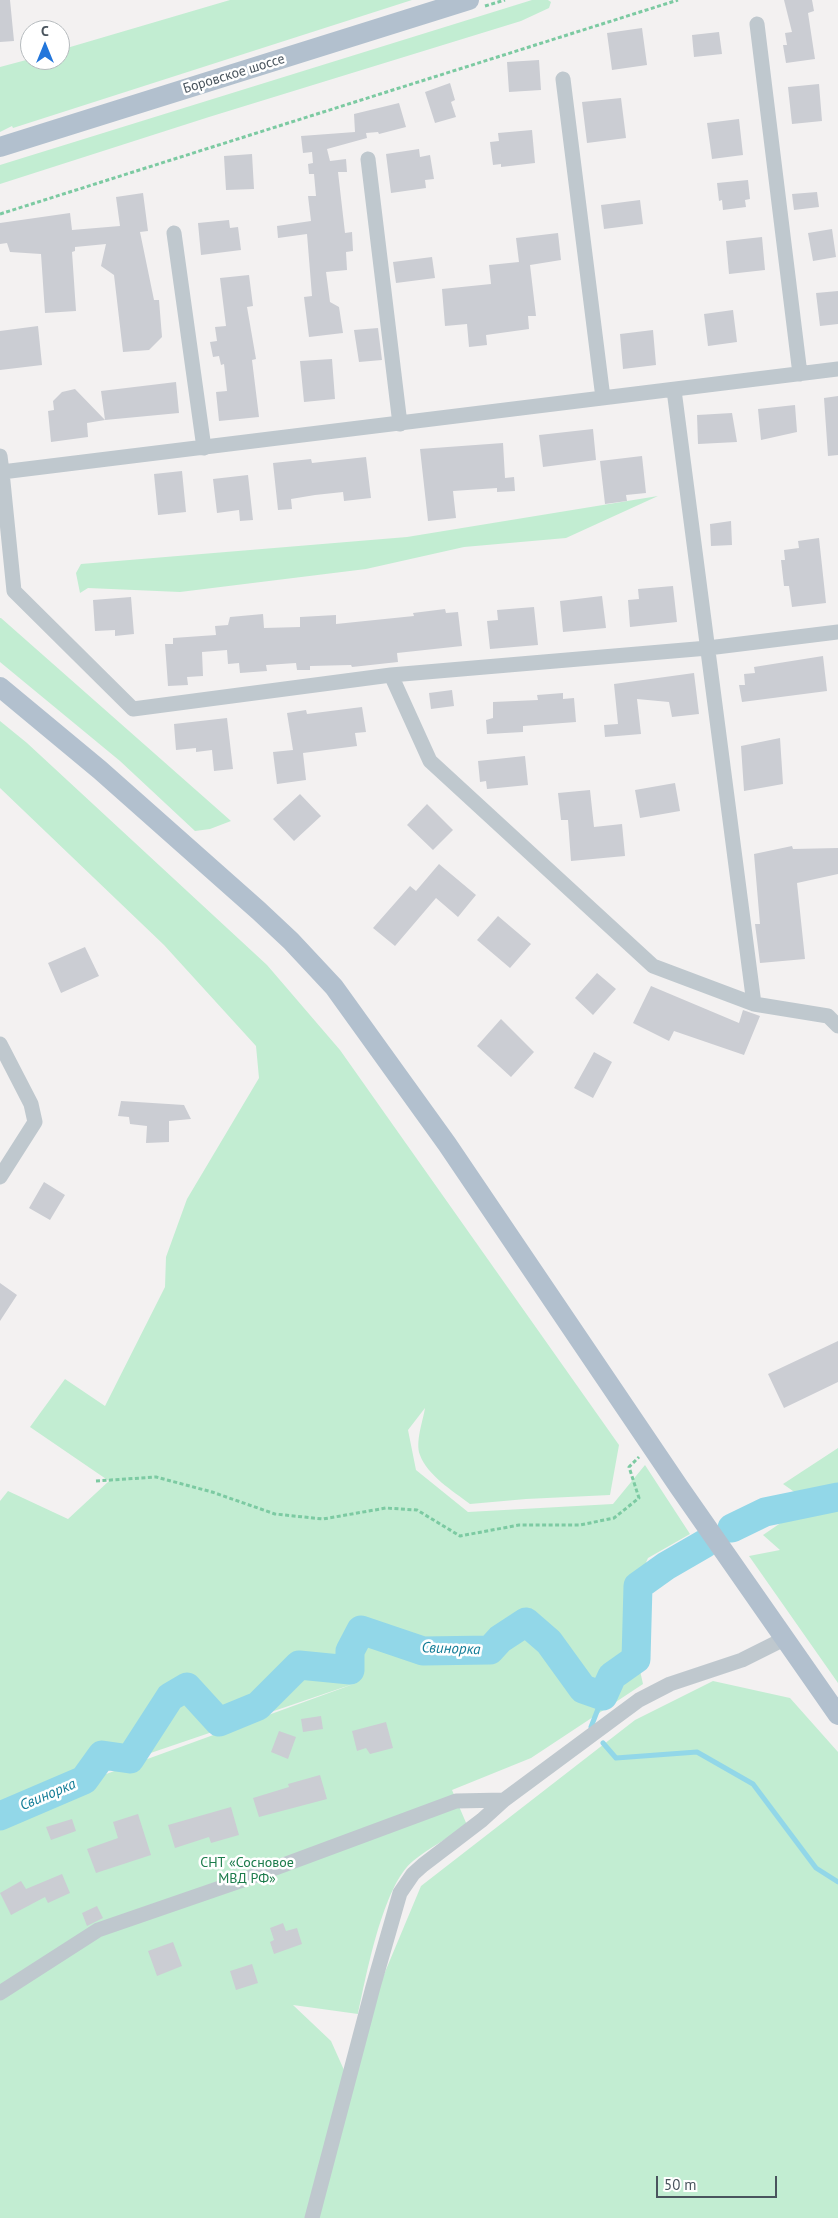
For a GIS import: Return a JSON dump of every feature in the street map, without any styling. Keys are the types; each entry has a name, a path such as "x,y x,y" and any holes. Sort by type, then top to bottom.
{"main road":[{"name":"Боровское шоссе","path":"0,148 469,0"},
{"path":"0,687 100,770 259,911 325,977 353,1012 447,1144 651,1446 838,1714"}],"street":[{"path":"758,24 800,374"},
{"path":"562,80 602,398"},
{"path":"368,159 400,424"},
{"path":"174,233 204,448"},
{"path":"2,472 838,370"},
{"path":"674,390 754,1004"},
{"path":"0,456 14,591 133,709 392,675 708,648 838,632"},
{"path":"392,675 430,761 594,914 653,966 754,1004 828,1016 838,1026"},
{"path":"0,1044 31,1104 34,1122 0,1177"},
{"path":"312,2218 372,1987 400,1893 423,1864 482,1820 504,1800 638,1700 670,1684 742,1660 784,1638"},
{"path":"0,1993 98,1930 456,1802 504,1800"}],"path":[{"path":"0,214 678,0"},
{"path":"96,1481 156,1478 212,1492 275,1514 323,1520 386,1508 417,1510 460,1536 519,1525 580,1525 614,1518 639,1498 629,1467 651,1446"}],"green space":[{"path":"230,0 412,0 13,128 12,126 0,132 0,67 20,62 20,70 70,70 70,47"},
{"path":"532,0 548,0 551,2 549,8 521,21 209,117 0,184 0,165"},
{"path":"658,496 566,538 464,547 366,569 180,592 88,588 80,593 76,573 81,564 407,537"},
{"path":"0,618 231,821 210,829 195,831 120,761 0,662"},
{"name":"СНТ «Сосновое МВД РФ»","path":"0,721 27,743 267,965 340,1050 619,1445 610,1495 470,1504 434,1476 423,1462 418,1444 425,1408 408,1430 416,1470 468,1512 613,1504 645,1465 690,1534 648,1558 626,1608 643,1684 531,1758 452,1790 467,1825 419,1856 402,1873 393,1890 377,1932 358,2014 293,2005 331,2041 344,2070 421,1886 635,1720 713,1681 790,1698 838,1752 838,2218 0,2218 0,1501 8,1491 68,1519 109,1481 30,1427 65,1379 105,1406 165,1287 166,1257 187,1199 259,1078 256,1046 164,945 0,788","holes":["359,1682 10,1809 42,1790"]},
{"path":"838,1448 838,1683 749,1556 780,1550 763,1535 810,1503 783,1484"}],"building":[{"path":"0,0 10,0 14,41 0,42"},
{"path":"784,0 812,0 814,11 808,13 815,59 786,63 783,45 787,45 785,33 792,32"},
{"path":"642,28 647,65 612,70 607,33"},
{"path":"719,32 722,54 694,57 692,35"},
{"path":"539,60 541,90 509,92 507,62"},
{"path":"450,83 455,100 451,102 456,117 435,123 425,92"},
{"path":"819,84 822,121 792,124 788,87"},
{"path":"621,98 626,138 587,143 582,102"},
{"path":"399,103 406,127 379,134 378,132 366,133 367,138 327,149 330,161 346,159 347,172 338,172 345,233 352,232 353,251 346,252 347,270 326,272 330,302 339,307 343,333 309,337 304,297 312,296 307,234 278,238 277,226 311,221 308,196 316,196 314,174 309,174 308,164 313,163 312,152 303,153 301,136 355,132 354,114"},
{"path":"739,119 743,155 712,159 707,123"},
{"path":"532,130 535,163 501,167 501,164 493,165 490,142 499,141 498,133"},
{"path":"419,149 420,157 430,155 434,179 425,180 426,188 391,193 386,154"},
{"path":"252,154 254,189 226,190 224,156"},
{"path":"748,180 750,199 745,200 746,207 723,210 722,200 719,201 717,183"},
{"path":"817,192 819,207 794,210 792,194"},
{"path":"143,193 148,231 140,232 154,300 159,300 162,337 149,350 123,352 114,275 101,266 106,244 75,247 75,251 72,252 76,311 45,313 41,254 10,252 7,243 0,244 0,223 70,213 72,230 120,226 116,197"},
{"path":"640,200 643,224 604,229 601,205"},
{"path":"229,220 230,228 238,227 241,250 201,255 198,223"},
{"path":"832,229 836,257 813,261 808,233"},
{"path":"558,233 561,260 530,265 536,316 528,316 529,329 486,335 487,345 469,347 467,324 445,326 442,289 491,284 489,265 519,262 516,238"},
{"path":"762,237 765,270 729,274 726,241"},
{"path":"432,257 435,278 396,283 393,262"},
{"path":"249,275 253,306 247,307 256,359 252,360 259,417 219,421 216,392 227,391 224,364 221,365 219,356 213,357 210,342 217,341 215,327 226,326 220,278"},
{"path":"838,291 838,324 820,326 816,293"},
{"path":"733,310 737,342 708,346 704,314"},
{"path":"38,326 42,365 0,370 0,331"},
{"path":"378,328 382,360 359,362 354,330"},
{"path":"653,330 656,365 623,369 620,334"},
{"path":"332,359 335,399 304,402 300,361"},
{"path":"176,382 179,413 105,420 101,391"},
{"path":"75,389 105,420 87,423 88,437 51,442 48,411 54,410 53,401 62,392"},
{"path":"838,396 838,455 828,456 824,398"},
{"path":"795,405 797,432 761,440 758,409"},
{"path":"732,413 737,442 698,444 697,415"},
{"path":"593,429 596,460 543,467 539,435"},
{"path":"503,443 505,478 514,477 515,491 497,492 497,488 453,491 456,518 428,521 420,449"},
{"path":"642,456 646,493 626,495 627,501 605,504 600,461"},
{"path":"366,457 371,498 344,501 343,492 315,495 291,499 292,509 278,510 273,463 311,459 312,463"},
{"path":"182,471 186,512 158,515 154,474"},
{"path":"248,475 253,520 240,521 239,510 217,513 213,479"},
{"path":"731,521 732,545 711,546 710,524"},
{"path":"819,538 826,603 792,607 789,586 784,586 781,560 785,560 784,550 799,548 798,541"},
{"path":"673,586 677,622 630,627 628,600 639,599 638,589"},
{"path":"602,596 606,628 563,632 560,601"},
{"path":"131,597 134,634 115,636 115,630 95,631 93,600"},
{"path":"534,607 538,645 490,649 487,621 498,620 497,610"},
{"path":"445,609 446,613 458,612 462,646 397,653 398,662 352,667 351,665 310,666 310,670 297,670 296,663 266,665 267,671 240,673 239,663 228,664 227,650 202,652 203,676 187,677 188,685 168,686 165,644 173,644 173,638 216,635 215,626 228,625 230,617 263,614 264,628 300,627 300,617 336,615 336,624 414,616 413,613"},
{"path":"823,656 827,691 742,702 739,685 745,685 744,674 755,673 754,667"},
{"path":"694,673 699,714 672,717 669,702 637,699 641,734 605,737 604,725 618,724 614,684"},
{"path":"452,690 454,706 431,709 429,693"},
{"path":"563,693 563,699 574,698 576,722 523,726 523,732 487,734 486,720 493,718 493,702 538,700 537,695"},
{"path":"362,707 366,732 355,733 357,746 303,753 306,780 277,784 273,752 293,750 287,713 306,710 307,714"},
{"path":"227,718 233,769 214,771 212,750 196,752 196,748 176,750 174,724"},
{"path":"780,738 783,784 744,791 741,746"},
{"path":"525,756 528,785 487,789 486,781 480,782 478,761"},
{"path":"675,783 680,811 640,818 635,790"},
{"path":"590,790 594,827 622,824 625,856 571,861 568,820 561,820 558,793"},
{"path":"300,794 321,816 294,841 273,819"},
{"path":"427,804 453,830 433,850 407,825"},
{"path":"792,846 793,849 838,848 838,874 797,883 805,959 760,963 755,924 760,924 754,854"},
{"path":"439,864 476,895 458,917 436,898 395,946 373,928 410,886 416,891"},
{"path":"498,916 531,944 510,968 477,940"},
{"path":"85,947 99,976 61,993 48,963"},
{"path":"597,973 616,989 593,1015 575,998"},
{"path":"651,986 739,1023 743,1010 760,1016 744,1055 674,1031 669,1041 633,1023"},
{"path":"501,1019 534,1052 511,1077 477,1046"},
{"path":"594,1052 612,1062 593,1098 574,1088"},
{"path":"121,1101 184,1105 191,1119 169,1121 169,1142 146,1143 147,1126 130,1124 129,1117 118,1116"},
{"path":"44,1182 65,1195 50,1220 29,1208"},
{"path":"0,1283 17,1295 0,1321"},
{"path":"838,1341 838,1382 784,1408 768,1374"},
{"path":"321,1716 323,1729 303,1732 301,1719"},
{"path":"386,1722 393,1748 370,1754 366,1748 357,1751 352,1731"},
{"path":"279,1731 296,1737 288,1759 271,1752"},
{"path":"320,1775 327,1799 259,1817 253,1798 289,1787 288,1784"},
{"path":"231,1807 239,1835 211,1843 209,1837 175,1848 168,1825"},
{"path":"138,1814 151,1855 96,1873 87,1849 118,1838 113,1822"},
{"path":"72,1819 76,1831 51,1840 46,1827"},
{"path":"62,1874 70,1893 48,1903 45,1897 11,1915 0,1893 21,1881 26,1889"},
{"path":"97,1906 103,1918 87,1926 82,1913"},
{"path":"283,1923 286,1931 297,1928 302,1944 274,1954 270,1942 274,1940 270,1928"},
{"path":"173,1942 182,1966 157,1976 148,1951"},
{"path":"252,1964 258,1983 236,1990 230,1971"}],"waterway":[{"name":"Свинорка","path":"732,1528 765,1512 838,1497"},
{"name":"Свинорка","path":"0,1816 84,1780 102,1755 130,1759 170,1697 187,1687 219,1722 258,1706 299,1665 350,1670 350,1651 361,1630 423,1651 490,1650 500,1639 526,1622 549,1642 583,1689 603,1696 612,1676 636,1659 638,1586 666,1566 704,1544"},
{"path":"591,1727 603,1696"},
{"path":"603,1743 616,1758 697,1752 753,1784 816,1868 838,1882"}]}
